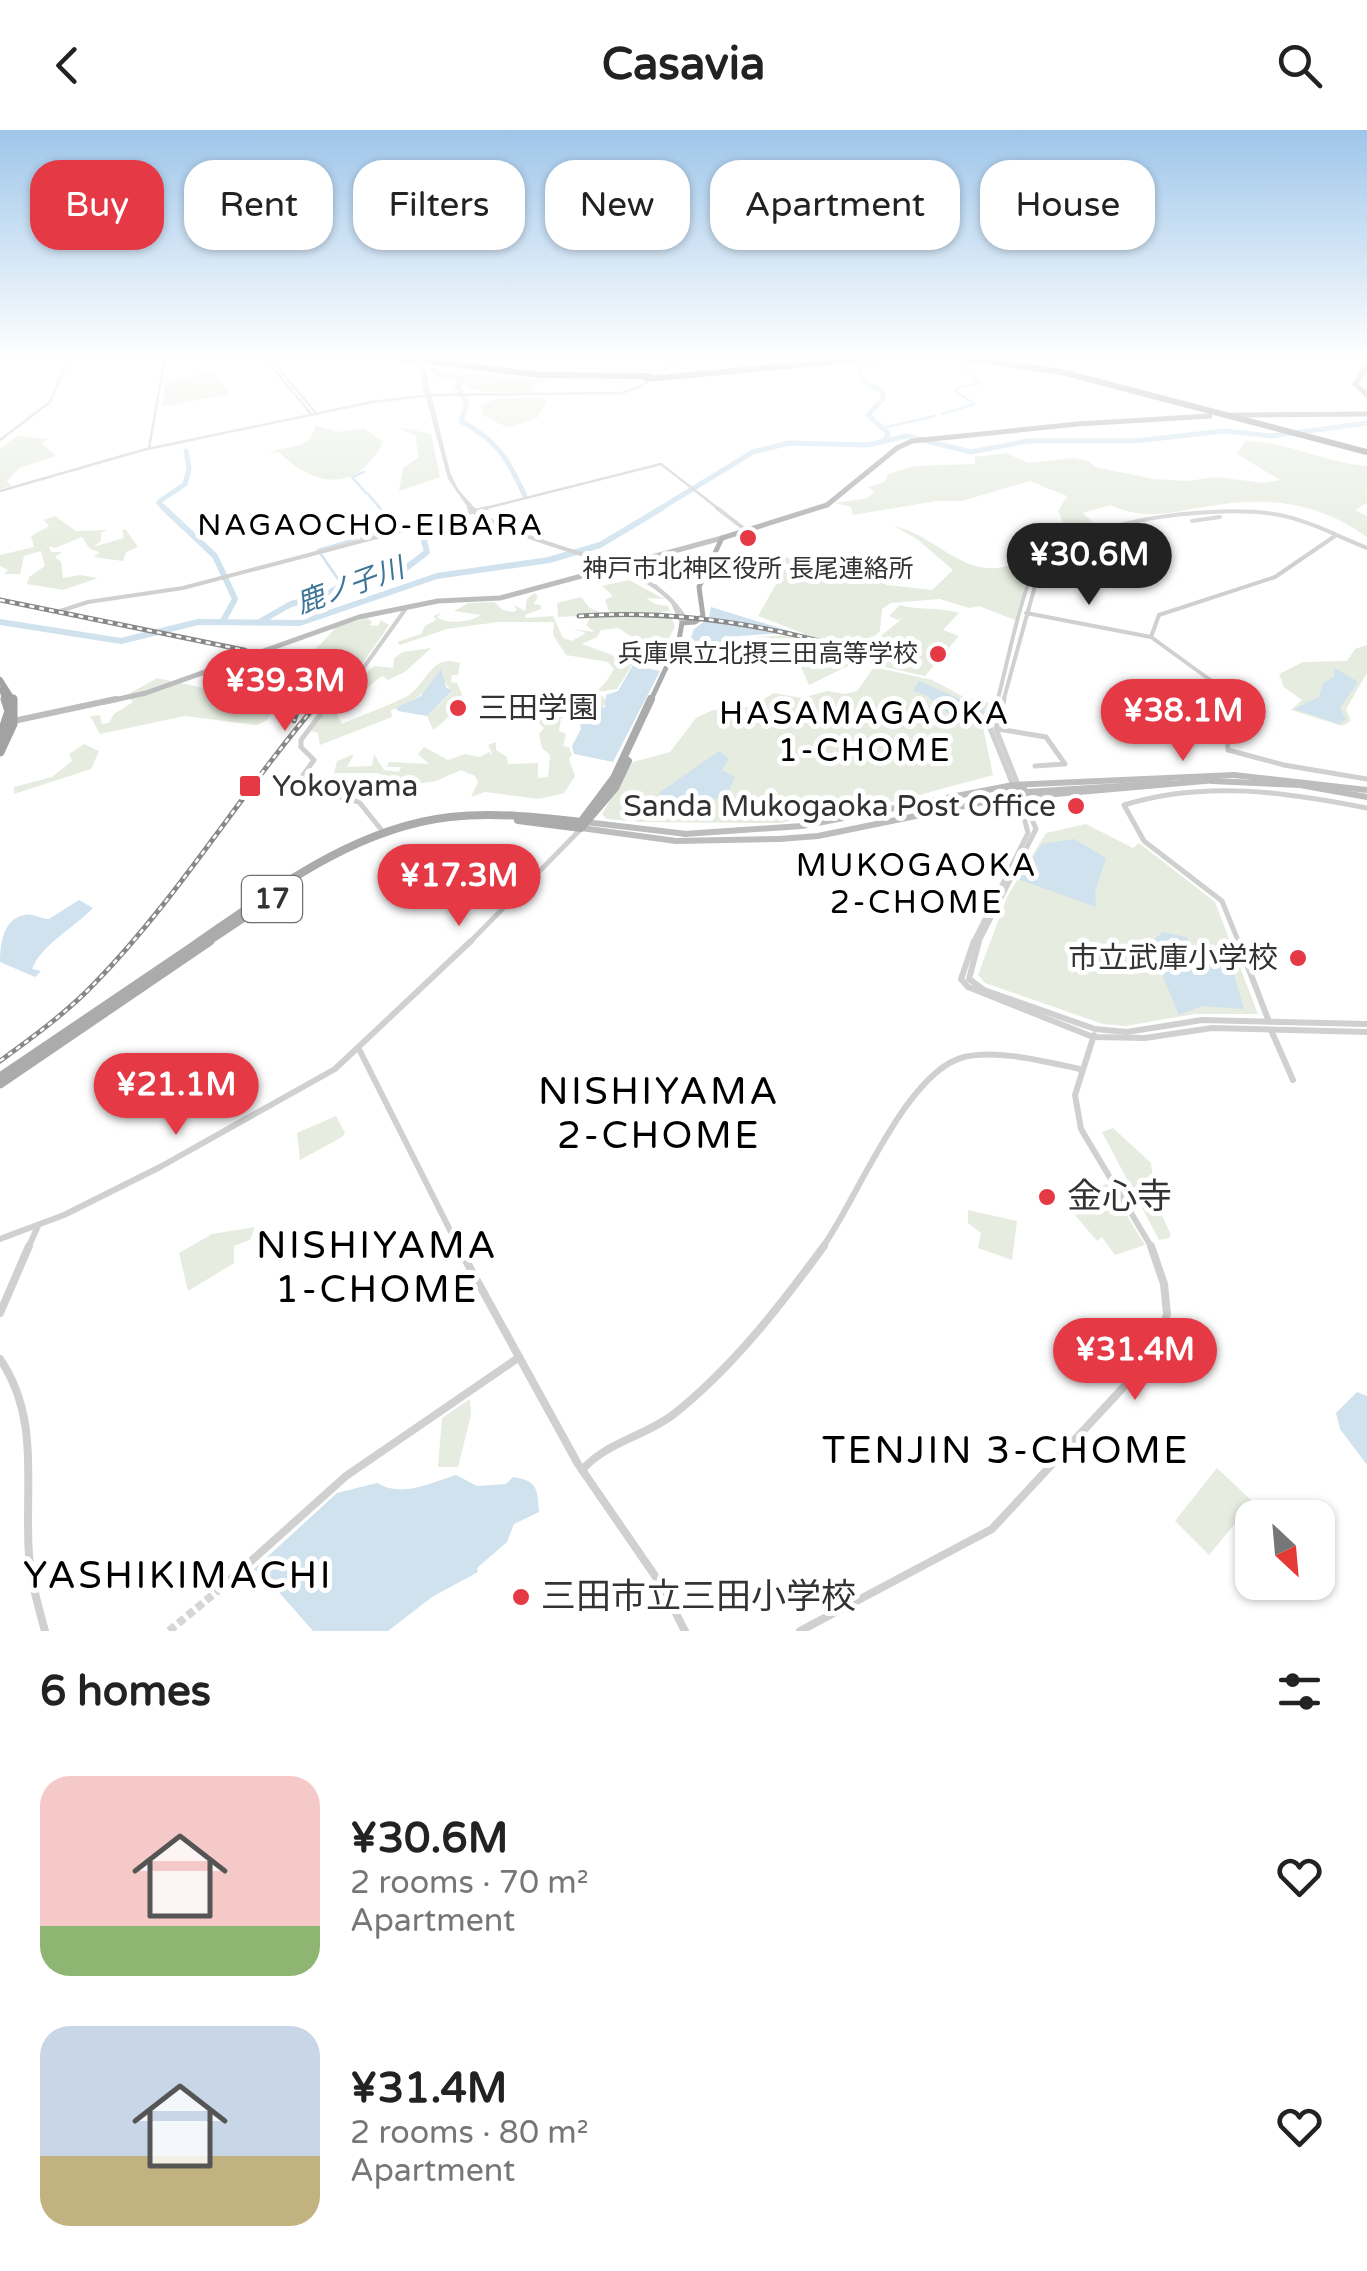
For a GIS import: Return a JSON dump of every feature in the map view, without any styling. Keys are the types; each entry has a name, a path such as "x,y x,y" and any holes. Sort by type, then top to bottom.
{"highway":[{"path":"1262,427 1367,451"},
{"path":"1263,427 1279,432"},
{"path":"0,684 11,722 0,752"},
{"path":"0,738 11,722"}],"main road":[{"path":"11,722 146,693 347,621 443,600 490,600 746,531 827,504 898,448 917,440 1046,427"},
{"path":"584,824 621,777 684,640 685,623 703,616 699,586 722,538"},
{"path":"584,824 684,834 792,831 1018,790 1191,774 1290,776 1367,791"},
{"path":"1191,774 1298,779 1367,791"},
{"path":"584,824 676,840 779,840 1018,790 1234,776"},
{"path":"1018,790 1216,780 1367,791"},
{"path":"1188,785 1216,780"},
{"path":"1018,790 1270,785 1367,791"},
{"name":"17","path":"0,1081 310,872 385,834 479,819 584,824"}],"street":[{"path":"149,448 153,427"},
{"path":"0,491 149,448 250,427"},
{"path":"438,427 455,486 473,512 506,532 552,551 656,586 675,605 685,623"},
{"path":"57,612 105,598 169,592 660,464 746,531"},
{"path":"1367,550 1274,514 1240,512 1108,528 1084,536 1044,560 1032,573 993,728 1018,790 1028,833 990,898 961,978 968,987 990,998 1094,1033 1145,1038 1212,1028 1367,1032"},
{"path":"1151,637 1159,614 1274,577 1334,537"},
{"path":"385,834 369,806 357,799 296,786 314,760 301,747 302,740 334,697 364,667 407,607"},
{"path":"1024,613 1151,637 1224,690 1228,750 1367,791"},
{"path":"993,728 1046,736 1065,764 1035,766"},
{"path":"1293,1080 1222,901 1144,841 1124,805 1163,796 1247,792 1367,808"},
{"path":"0,1240 38,1226 292,1097 360,1051 530,884 584,824"},
{"path":"1094,1033 1202,1020 1367,1024"},
{"path":"800,1631 992,1528 1100,1414 1159,1343 1167,1314 1164,1284 1151,1245 1082,1129 1074,1095 1094,1033"},
{"path":"360,1051 518,1358 582,1470 653,1568 685,1631"},
{"path":"582,1470 606,1445 669,1418 736,1352 836,1230 872,1156 944,1068 961,1058 978,1057 1080,1069"},
{"path":"0,1313 38,1226"},
{"path":"221,1588 346,1476 518,1358"},
{"path":"0,1359 16,1385 26,1428 29,1554 45,1631"}],"shaded area":[{"path":"315,427 339,432 364,428 383,442 362,470 336,480 308,473 279,452 269,453 304,443"},
{"path":"398,427 431,434 440,477 399,491 403,468 419,457 415,436"},
{"path":"17,436 49,439 41,443 56,456 19,468 7,481 11,486 0,489 0,449"},
{"path":"1245,441 1276,444 1367,466 1367,503 1355,510 1367,516 1367,537 1311,509 1272,502 1147,514 1110,505 1083,513 1099,529 1064,542 1041,560 1026,585 1015,620 979,606 969,608 940,599 891,603 882,609 880,631 869,641 870,649 856,662 809,685 798,660 776,650 749,651 740,644 756,637 805,634 758,616 785,568 785,557 825,568 864,571 887,585 932,590 953,570 917,539 894,526 967,563 998,568 1016,563 1021,540 1063,522 1058,511 1067,496 1030,481 962,501 936,501 853,515 851,507 835,503 868,498 874,492 868,487 885,482 888,474 914,466 975,464 975,457 1006,453 1028,463 1073,458 1089,461 1095,467 1154,479 1187,481 1216,477 1264,483 1280,480 1237,454"},
{"path":"55,516 76,531 107,530 93,547 124,538 122,529 138,547 126,552 123,561 94,557 100,552 90,549 82,537 55,548 49,546 51,552 62,552 55,557 61,562 63,578 98,578 63,590 27,584 29,577 45,566 41,551 24,556 20,574 4,574 8,570 0,566 0,555 34,547 31,536 49,526 44,520"},
{"path":"629,580 664,599 646,598 668,606 670,611 660,612 671,616 675,627 662,650 627,655 634,638 618,628 601,630 597,637 582,644 637,664 632,665 617,689 598,692 607,701 604,706 561,718 559,731 566,734 563,746 569,747 575,776 564,793 539,799 485,792 471,797 478,782 475,776 461,770 436,781 416,784 376,773 334,773 337,761 354,754 347,767 372,766 374,754 384,770 399,772 401,767 387,767 389,762 429,764 418,754 424,747 448,760 465,754 493,755 488,745 496,742 496,750 507,757 508,764 538,763 538,778 548,777 550,755 542,748 539,734 544,728 537,721 600,689 614,669 608,662 566,655 553,635 554,622 498,622 447,629 400,645 397,642 421,634 425,626 436,620 434,616 442,612 437,617 453,622 481,615 454,611 468,603 494,602 503,610 513,612 517,610 514,605 525,611 527,599 534,593 538,596 534,604 541,605 541,609 525,615 526,618 553,616 563,638 572,641 586,633 573,629 594,632 586,625 598,615 558,617 557,603 581,597 590,608 611,617 605,600 613,596 602,586"},
{"path":"900,605 959,613 943,630 959,636 925,676 872,664 874,660 866,658 875,649 876,640 904,617 898,620 889,616"},
{"path":"367,618 372,622 369,625 378,626 381,620 389,625 353,677 355,681 375,666 393,668 394,658 403,652 431,648 405,672 388,680 383,676 371,684 337,714 342,724 409,695 443,662 460,663 458,675 452,675 451,682 457,683 462,694 451,714 433,730 427,716 452,692 443,680 391,710 392,717 320,745 318,733 311,731 339,688 312,691 290,665 321,644 336,627"},
{"path":"1367,645 1367,673 1346,709 1351,721 1342,726 1291,710 1302,700 1284,687 1279,674 1303,662 1347,661 1355,649"},
{"path":"874,667 932,680 964,697 990,703 983,727 993,775 901,800 780,823 642,822 607,819 602,814 633,762 670,752 696,718 713,710 750,707 774,693 801,698 827,691 857,691"},
{"path":"284,671 296,691 276,703 267,720 257,725 185,716 100,734 90,716 100,715 102,724 109,723 114,714 133,702 127,695 157,678 227,693 278,684 275,673"},
{"path":"84,744 99,751 91,769 14,794 14,787 52,777 72,761 69,754"},
{"path":"1086,824 1133,848 1139,843 1215,902 1258,1014 1195,1014 1125,1026 1103,1024 985,983 978,975 1007,897 1046,833"},
{"path":"336,1116 345,1133 342,1137 300,1160 297,1133"},
{"path":"1113,1128 1151,1163 1156,1202 1169,1238 1159,1240 1102,1132"},
{"path":"1107,1184 1145,1245 1115,1255 1102,1237 1097,1241 1075,1215 1080,1209 1071,1199"},
{"path":"968,1210 1017,1221 1012,1260 978,1248 981,1233 968,1223"},
{"path":"255,1227 250,1240 234,1246 234,1263 188,1291 179,1253 212,1234"},
{"path":"470,1399 471,1415 458,1467 438,1467 442,1418"},
{"path":"1217,1468 1251,1500 1235,1500 1235,1524 1209,1555 1175,1521"}],"water":[{"path":"711,607 793,632 729,637 724,643 686,653 694,629 709,618"},
{"path":"633,665 660,671 613,762 574,754 572,746 581,729 579,716 588,708 605,707 606,695 618,691"},
{"path":"1335,668 1358,682 1340,708 1346,719 1339,724 1294,709 1319,697 1323,683 1334,677"},
{"path":"441,669 446,687 452,691 427,716 398,711 396,708 421,696"},
{"path":"919,681 971,704 977,702 985,712 974,722 949,725 951,716 926,695 913,691"},
{"path":"719,751 729,759 722,770 735,777 726,796 706,802 703,817 669,817 659,793"},
{"path":"1074,839 1106,858 1095,892 1096,907 1018,879 1042,844"},
{"path":"79,900 93,908 43,952 32,969 41,971 35,977 0,962 2,940 12,921 28,915 49,919"},
{"path":"1163,932 1186,937 1205,963 1232,968 1244,1009 1202,1006 1179,1015 1149,943"},
{"path":"1357,1392 1367,1396 1367,1465 1340,1429 1336,1413"},
{"path":"456,1475 477,1486 506,1484 513,1477 527,1481 536,1491 539,1512 514,1524 507,1542 477,1568 478,1572 432,1597 388,1631 313,1631 262,1573 253,1570 337,1493 377,1483 406,1489"}],"waterway":[{"name":"鹿ノ子川","path":"470,427 500,452 525,496"},
{"path":"881,427 888,433 885,441"},
{"path":"885,441 907,436 971,452 1028,441 1135,441 1224,431 1272,436 1337,427"},
{"path":"658,510 753,452 789,443 867,445 885,441"},
{"path":"160,501 185,484 189,469 186,451"},
{"path":"364,472 352,477 366,493"},
{"path":"361,538 397,528 368,494"},
{"path":"159,503 164,508"},
{"path":"164,508 215,556 235,599 223,621"},
{"path":"0,622 121,641 198,622 300,623 437,576 549,560 600,545 662,508"},
{"name":"鹿ノ子川","path":"261,621 291,604 326,595 345,583 406,568 427,552 421,529 432,524"},
{"path":"340,582 318,550 356,539"}],"tunnel":[{"path":"169,1631 221,1588"}],"railway":[{"path":"0,600 244,650 282,666 297,682 299,706 294,721"},
{"path":"579,616 704,619 827,643"},
{"path":"0,1061 72,1005 125,950 323,697"}],"place":[{"name":"神戸市北神区役所 長尾連絡所","path":"748,538"},
{"name":"兵庫県立北摂三田高等学校","path":"938,654"},
{"name":"三田学園","path":"458,708"},
{"name":"Yokoyama","path":"250,786"},
{"name":"Sanda Mukogaoka Post Office","path":"1076,806"},
{"name":"市立武庫小学校","path":"1298,958"},
{"name":"金心寺","path":"1047,1197"},
{"name":"三田市立三田小学校","path":"521,1597"}],"district":[{"name":"NAGAOCHO-EIBARA","path":"371,525"},
{"name":"HASAMAGAOKA 1-CHOME","path":"865,732"},
{"name":"MUKOGAOKA 2-CHOME","path":"917,884"},
{"name":"NISHIYAMA 2-CHOME","path":"659,1114"},
{"name":"NISHIYAMA 1-CHOME","path":"377,1268"},
{"name":"TENJIN 3-CHOME","path":"1006,1451"},
{"name":"YASHIKIMACHI","path":"178,1576"}]}
